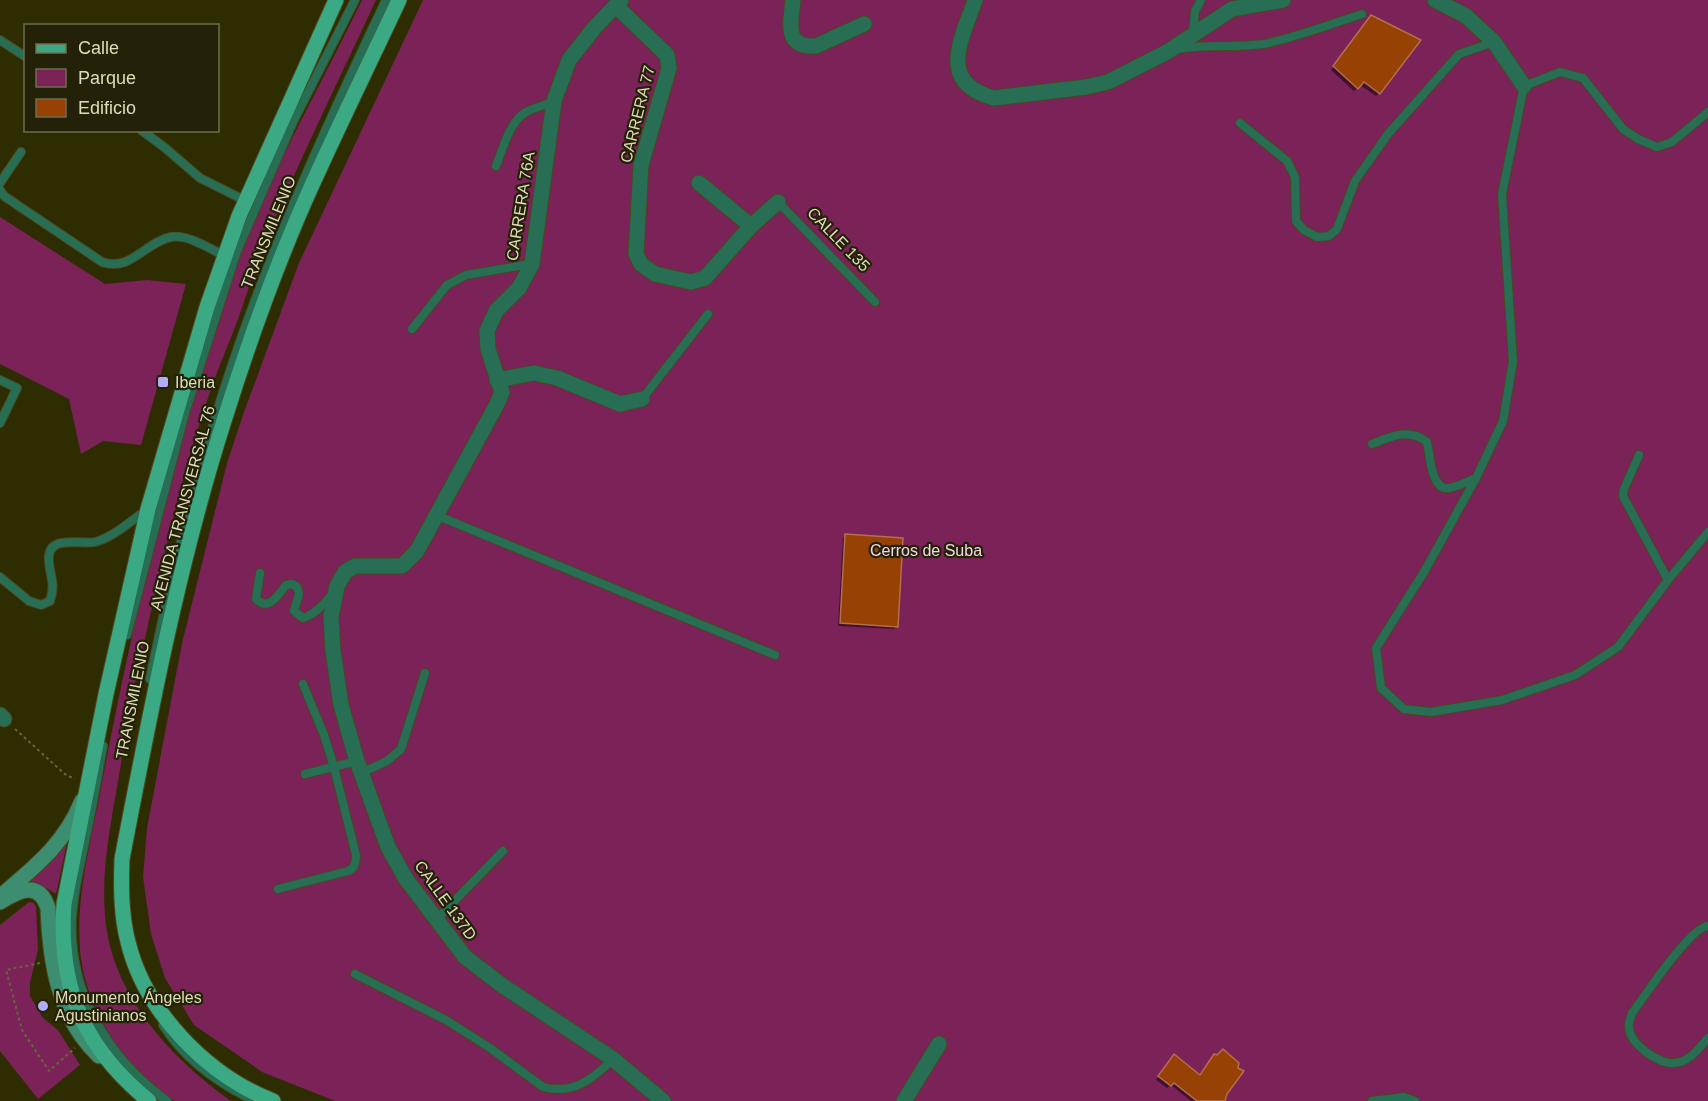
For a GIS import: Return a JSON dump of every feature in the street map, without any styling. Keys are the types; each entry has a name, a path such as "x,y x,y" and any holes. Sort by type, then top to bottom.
{"main road":[{"name":"AVENIDA TRANSVERSAL 76","path":"149,1101 112,1068 89,1034 72,994 63,945 64,904 83,780 106,694 148,509 207,307 246,201 336,0"},
{"name":"AVENIDA TRANSVERSAL 76","path":"273,1101 223,1074 200,1055 175,1030 146,986 128,941 121,887 122,859 170,621 222,425 247,352 311,187 399,0"},
{"path":"0,896 53,850 78,812 83,780"},
{"path":"0,902 18,891 29,889 38,892 45,899 48,908 54,973 63,1001 85,1041 112,1068"}],"street":[{"path":"793,0 791,30 798,44 807,47 816,46 864,24"},
{"path":"975,0 957,53 958,70 965,84 979,94 994,98 1086,87 1108,82 1167,52 1232,9 1283,0"},
{"path":"1436,0 1466,16 1494,42 1524,86"},
{"name":"CARRERA 77","path":"619,3 667,55 669,68 640,165 636,254 641,264 655,274 691,282 705,278 751,226"},
{"name":"CARRERA 76A","path":"337,586 345,572 355,566 402,566 417,551 435,514 497,404 502,392 488,349 487,331 496,311 519,288 532,264 554,101 569,60 595,27 619,3"},
{"path":"699,183 751,226 778,202"},
{"path":"497,380 534,373 557,378 620,404 642,399"},
{"name":"CALLE 137D","path":"337,586 331,617 340,705 359,767 388,846 406,879 465,957 482,971 613,1059 663,1101"},
{"path":"904,1101 939,1044"}],"lane":[{"name":"TRANSMILENIO","path":"167,1101 149,1088 119,1058 100,1032 86,1001 77,971 73,943 72,918 77,881 113,693 150,540 185,413 237,251 294,120 355,0"},
{"name":"TRANSMILENIO","path":"256,1101 232,1089 196,1064 170,1035 150,1004 125,954 115,907 115,858 158,639 184,530 215,421 256,297 283,229 314,154 386,0"},
{"path":"1193,33 1195,11 1201,0"},
{"path":"1167,52 1190,47 1239,47 1266,43 1362,14"},
{"path":"0,40 24,56"},
{"path":"1240,123 1287,161 1295,177 1296,221 1304,231 1317,237 1329,236 1337,229 1355,181 1388,135 1459,54 1494,42"},
{"path":"1708,112 1672,142 1657,147 1638,139 1623,129 1583,78 1560,72 1524,86 1502,194 1513,361 1503,421 1476,478 1424,572 1376,648 1381,688 1404,709 1431,712 1502,700 1575,675 1618,647 1668,580 1708,532"},
{"path":"496,166 508,135 524,113 554,101"},
{"path":"144,132 200,178 246,201"},
{"path":"0,183 21,152"},
{"path":"0,190 4,196 102,262 113,265 122,264 160,241 173,237 185,239 225,256"},
{"name":"CALLE 135","path":"778,202 874,302"},
{"path":"412,329 447,285 466,275 532,264"},
{"path":"642,399 708,314"},
{"path":"0,380 17,388 0,423"},
{"path":"1372,444 1406,433 1419,435 1427,442 1436,483 1441,487 1449,488 1476,478"},
{"path":"1639,455 1623,496 1668,580"},
{"path":"0,577 29,601 41,605 50,601 54,591 50,555 53,547 61,542 92,543 105,539 148,509"},
{"path":"435,514 775,654"},
{"path":"260,573 256,598 261,603 268,604 273,602 286,585 292,584 297,587 299,594 294,610 303,618 308,617 327,600 337,586"},
{"path":"305,774 334,767 359,767 387,761 401,749 425,673"},
{"path":"278,889 348,871 356,864 356,855 334,767 324,735 303,684"},
{"path":"436,920 503,851"},
{"path":"1708,926 1702,926 1689,938 1632,1013 1628,1026 1631,1037 1655,1059 1674,1064 1690,1058 1708,1038"},
{"path":"355,974 446,1020 490,1048 543,1087 553,1090 571,1088 595,1077 613,1059"},
{"path":"1372,1101 1404,1097 1415,1101"}],"path":[{"path":"2,717 67,776 83,780"},
{"path":"46,962 6,970 22,1030 49,1071 76,1047"}],"green space":[{"path":"362,0 376,0 277,214 203,412 167,542 124,743 107,850 104,894 108,937 115,962 125,986 154,1030 191,1069 231,1101 175,1101 150,1082 128,1060 110,1035 95,1008 85,979 79,932 87,859 147,572 175,465 223,303 247,235 262,201"},
{"name":"Cerros de Suba","path":"423,0 1708,0 1708,1101 335,1101 262,1072 194,1025 165,978 151,934 143,877 147,828 182,643 227,463 299,263"},
{"path":"0,217 105,284 147,280 186,284 141,445 103,441 81,454 69,399 0,364"},
{"path":"67,842 56,894 29,882"},
{"path":"29,902 34,903 36,907 38,949 30,983 30,996 43,1018 58,1030 80,1065 38,1099 0,1051 0,925"}],"building":[{"path":"1371,15 1421,40 1380,94 1364,82 1358,89 1333,66"},
{"path":"845,534 903,538 898,627 840,623"},
{"path":"1223,1049 1239,1063 1238,1068 1244,1071 1227,1094 1225,1101 1197,1101 1174,1083 1171,1086 1158,1076 1174,1054 1200,1075 1214,1054 1217,1055"}],"place":[{"name":"Iberia","path":"163,382"},
{"name":"Monumento Ángeles Agustinianos","path":"43,1006"}]}
